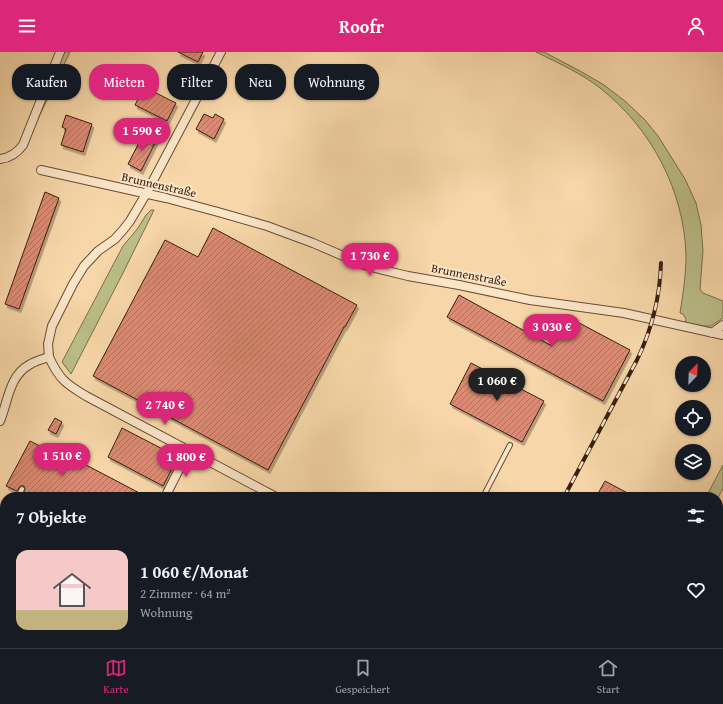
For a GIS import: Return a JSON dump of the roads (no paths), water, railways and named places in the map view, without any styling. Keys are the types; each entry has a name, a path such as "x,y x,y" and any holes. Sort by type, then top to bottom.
{"street":[{"path":"0,159 10,157 23,145 60,52"},
{"path":"221,52 146,194 130,221 115,239 98,252 84,266 73,284 52,326 48,344 49,357 61,379 86,396 267,492"},
{"name":"Brunnenstraße","path":"41,170 146,194 267,226 313,243 364,265 383,270 530,300 624,313 723,335"},
{"path":"712,332 723,325"},
{"path":"0,422 9,390 21,371 34,362 49,357"},
{"path":"168,492 189,450"}],"lane":[{"path":"486,492 510,445"}],"railway":[{"path":"567,492 637,360 647,337 657,300 661,263"}]}
